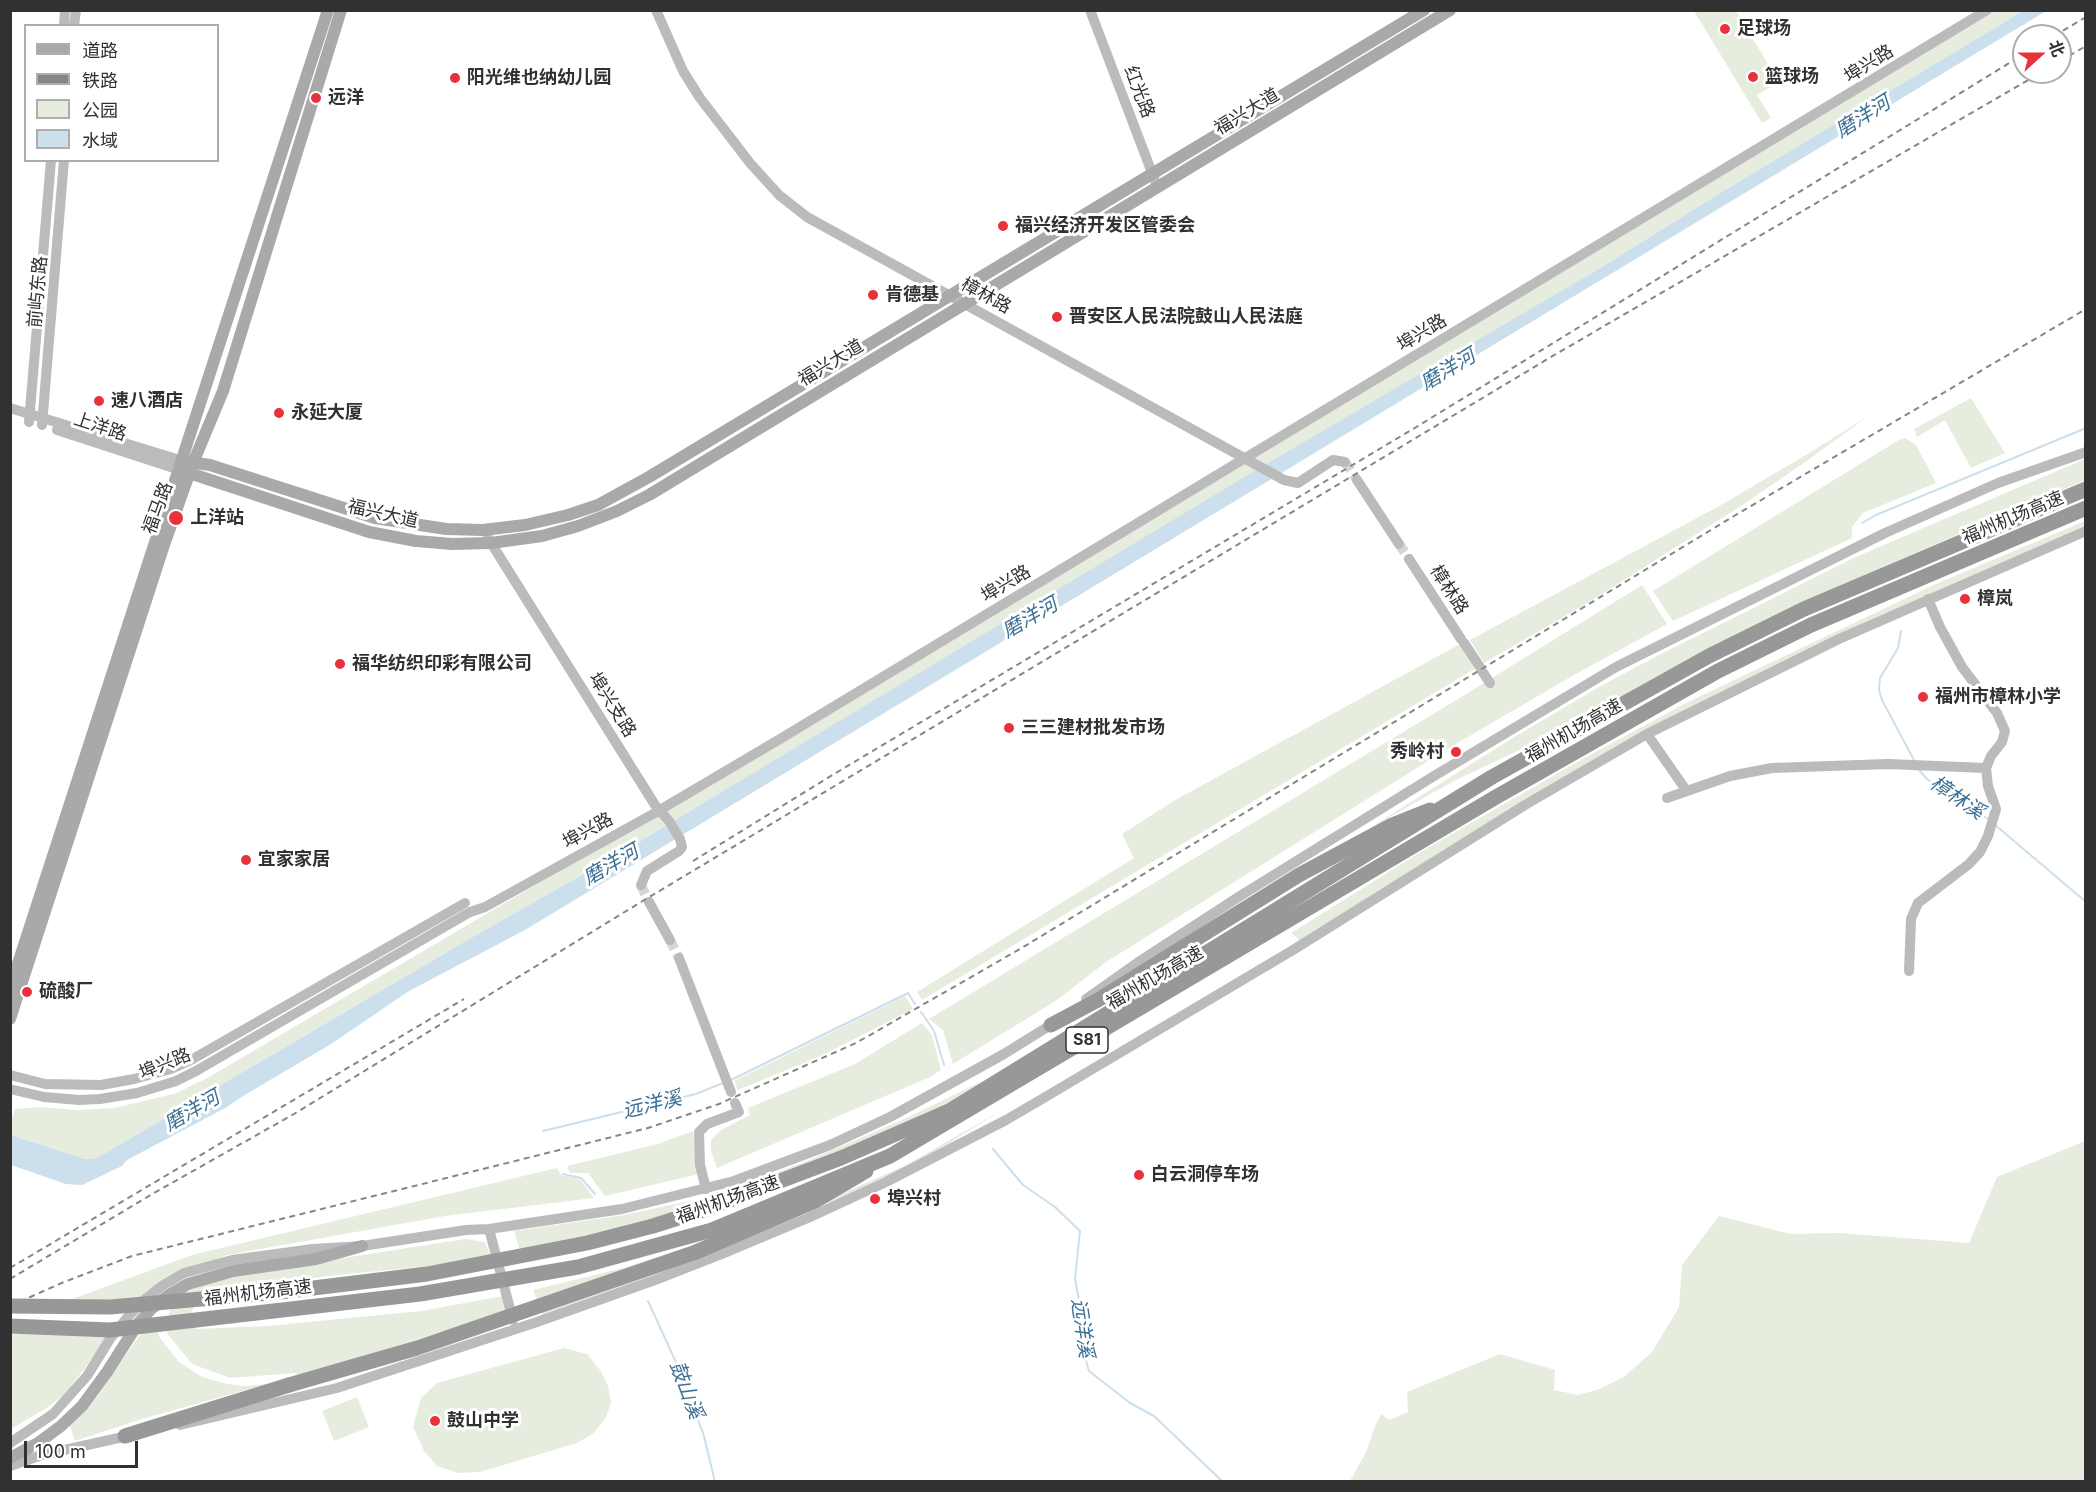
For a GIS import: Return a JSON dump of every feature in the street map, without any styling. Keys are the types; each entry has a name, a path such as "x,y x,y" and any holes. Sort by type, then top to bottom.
{"highway":[{"name":"福州机场高速","path":"10,1306 110,1307 281,1293 427,1274 587,1243 653,1226 706,1209 841,1158 951,1110 1453,802 1597,718 1730,645 1804,609 2085,489"},
{"name":"福州机场高速","path":"10,1326 110,1330 420,1294 578,1266 712,1230 890,1156 1496,797 1718,671 1811,625 2085,508"},
{"path":"1051,1025 1098,999 1299,875 1390,826 1453,802"},
{"path":"125,1436 417,1348 696,1252 815,1202 890,1156"}],"main road":[{"name":"福马路","path":"10,1019 140,618 328,10"},
{"name":"福兴大道","path":"186,467 327,519 388,536 436,543 490,543 522,540 562,531 610,514 640,500 964,304 1424,10"},
{"name":"福兴大道","path":"186,467 210,465 375,518 446,530 483,530 525,525 598,505 623,493 951,296 1450,10"},
{"name":"福马路","path":"10,988 186,467 223,391 341,13"},
{"path":"11,1461 61,1426 82,1406 137,1325 150,1309 169,1295 188,1284 233,1271 316,1259 362,1246"}],"street":[{"name":"樟林路","path":"656,10 670,44 695,92 725,133 793,208 826,229 1284,480 1298,483 1333,460 1344,462"},
{"name":"红光路","path":"1090,10 1155,180"},
{"name":"埠兴路","path":"10,1075 45,1084 101,1085 171,1069 467,908 485,907 660,810 1245,460 1987,10"},
{"name":"前屿东路","path":"30,418 51,162"},
{"name":"前屿东路","path":"43,422 64,162"},
{"name":"上洋路","path":"10,408 30,418 186,467"},
{"name":"上洋路","path":"10,416 30,418"},
{"path":"10,1443 53,1414 87,1376 126,1318 162,1286 184,1273 232,1260 313,1249 362,1246 622,1209 706,1189 787,1162 878,1122 995,1059 1051,1025 1137,963 1240,896 1616,667 1885,533 1998,483 2085,452"},
{"path":"1357,480 1399,544"},
{"name":"埠兴支路","path":"483,530 680,839 682,847 679,851 647,872 641,885"},
{"path":"11,1461 217,1418 337,1388 655,1280 788,1227 886,1182 1006,1120 1289,953 1507,816 1647,734 1779,668 1928,599 2085,531"},
{"name":"樟林路","path":"1409,559 1490,683"},
{"path":"1909,970 1911,920 1918,903 1975,858 1990,831 1996,809 1988,786 1986,768 2004,736 2003,724 1962,667 1928,599"},
{"path":"1647,734 1686,790"},
{"path":"1666,798 1730,776 1772,768 1917,766 1986,768"},
{"path":"649,902 670,940"},
{"name":"埠兴路","path":"10,1089 44,1097 79,1100 137,1093 176,1081 467,908"},
{"path":"679,958 735,1102 699,1132 700,1165 706,1189"},
{"path":"489,1229 516,1329"}],"green space":[{"path":"1694,11 1736,11 1779,82 1757,95 1771,118 1762,123"},
{"path":"1993,11 2023,11 1725,190 1602,267 624,851 464,942 97,1158 85,1159 11,1135 11,1121 15,1109 114,1108 177,1093 209,1077 806,726"},
{"path":"1971,398 2005,453 1971,468 1945,420 1917,437 1914,429"},
{"path":"1870,415 1741,506 1589,602 1484,663 1470,640 1721,505"},
{"path":"1905,438 1916,445 1936,483 1863,513 1852,527 1852,538 1673,621 1653,591"},
{"path":"2085,459 2085,480 1809,601 1532,744 1454,781 1368,829 1511,739 1657,656 1858,556"},
{"path":"2085,521 2085,527 1744,681 1301,941 1291,933 1419,853 1586,757 1688,702 1938,583"},
{"path":"1642,585 1667,624 1449,748 1106,962 1057,1000 953,1064 943,1030 929,1019"},
{"path":"1460,644 1476,668 922,1000 917,992 1134,858 1122,834 1177,799"},
{"path":"905,996 913,1009 823,1055 738,1090 734,1081"},
{"path":"922,1023 932,1035 941,1070 930,1077 717,1168 711,1151 711,1140 721,1130 750,1115 748,1108 855,1064"},
{"path":"982,1081 956,1100 890,1133 712,1204 521,1253 514,1231 624,1215 717,1195 807,1161 909,1117"},
{"path":"1004,1109 930,1155 880,1180 689,1264 543,1315 541,1311 718,1249 906,1165"},
{"path":"693,1131 699,1174 605,1196 588,1173 570,1173 567,1166 658,1144"},
{"path":"2085,1141 2085,1481 1350,1481 1366,1452 1381,1414 1389,1420 1408,1412 1407,1392 1500,1354 1555,1370 1554,1390 1578,1395 1600,1389 1625,1376 1652,1352 1679,1307 1682,1265 1719,1216 1790,1234 1840,1233 1969,1243 1997,1177"},
{"path":"557,1168 561,1175 580,1179 594,1198 445,1216 227,1255 190,1271 140,1302 64,1302 192,1255"},
{"path":"465,1239 485,1242 492,1260 328,1276 198,1293 191,1314 196,1329 268,1326 421,1311 503,1296 507,1311 300,1376 295,1373 230,1378 192,1364 167,1333 169,1312 185,1293 222,1277"},
{"path":"712,1239 537,1300 533,1290 623,1268"},
{"path":"153,1320 160,1338 179,1362 202,1377 245,1386 267,1384 285,1379 142,1419 75,1441 69,1423 96,1398 141,1333"},
{"path":"10,1329 109,1336 65,1394 11,1429"},
{"path":"564,1348 587,1354 600,1370 608,1386 611,1403 606,1417 594,1433 577,1443 480,1472 458,1473 437,1466 424,1451 413,1427 421,1398 437,1383"},
{"path":"357,1397 369,1427 334,1441 322,1411"}],"water":[{"name":"磨洋河","path":"2023,11 2046,11 2024,24 2012,24 2012,32 525,930 409,991 331,1044 227,1107 127,1160 122,1166 82,1185 66,1184 11,1165 11,1135 85,1159 97,1158 464,942 624,851 1246,476 1602,267 1725,190"}],"waterway":[{"path":"1862,523 1876,515 2086,428"},
{"name":"樟林溪","path":"1901,631 1898,648 1880,678 1879,690 1915,762"},
{"name":"樟林溪","path":"1919,770 1946,794 1990,820"},
{"name":"樟林溪","path":"1994,824 2086,902"},
{"name":"远洋溪","path":"731,1080 908,993 915,1004"},
{"name":"远洋溪","path":"921,1012 934,1031 944,1065"},
{"name":"远洋溪","path":"543,1131 696,1094 723,1083"},
{"name":"远洋溪","path":"993,1149 1023,1185 1055,1207 1080,1231 1075,1279 1083,1321 1082,1347 1089,1371 1130,1403 1154,1416 1223,1482"},
{"path":"563,1174 581,1178 595,1194"},
{"name":"鼓山溪","path":"648,1301 680,1371 704,1436 715,1482"}],"tunnel":[{"path":"1345,462 1357,480"},
{"path":"1399,544 1409,559"},
{"path":"641,885 649,902"},
{"path":"670,940 679,958"}],"railway":[{"path":"2072,25 2086,17"},
{"path":"2072,54 2086,46"},
{"path":"693,861 834,774 1418,426 2012,61"},
{"path":"10,1279 154,1193 294,1114 641,902 1556,354 2021,84"},
{"path":"10,1306 132,1256 648,1128 719,1104 856,1043 1020,949 1734,516 2086,309"},
{"path":"10,1268 464,999"}],"place":[{"name":"足球场","path":"1725,29"},
{"name":"篮球场","path":"1753,77"},
{"name":"阳光维也纳幼儿园","path":"455,78"},
{"name":"远洋","path":"316,98"},
{"name":"福兴经济开发区管委会","path":"1003,226"},
{"name":"肯德基","path":"873,295"},
{"name":"晋安区人民法院鼓山人民法庭","path":"1057,317"},
{"name":"速八酒店","path":"99,401"},
{"name":"永延大厦","path":"279,413"},
{"name":"上洋站","path":"176,518"},
{"name":"樟岚","path":"1965,599"},
{"name":"福华纺织印彩有限公司","path":"340,664"},
{"name":"福州市樟林小学","path":"1923,697"},
{"name":"三三建材批发市场","path":"1009,728"},
{"name":"秀岭村","path":"1456,752"},
{"name":"宜家家居","path":"246,860"},
{"name":"硫酸厂","path":"27,992"},
{"name":"白云洞停车场","path":"1139,1175"},
{"name":"埠兴村","path":"875,1199"},
{"name":"鼓山中学","path":"435,1421"}]}
